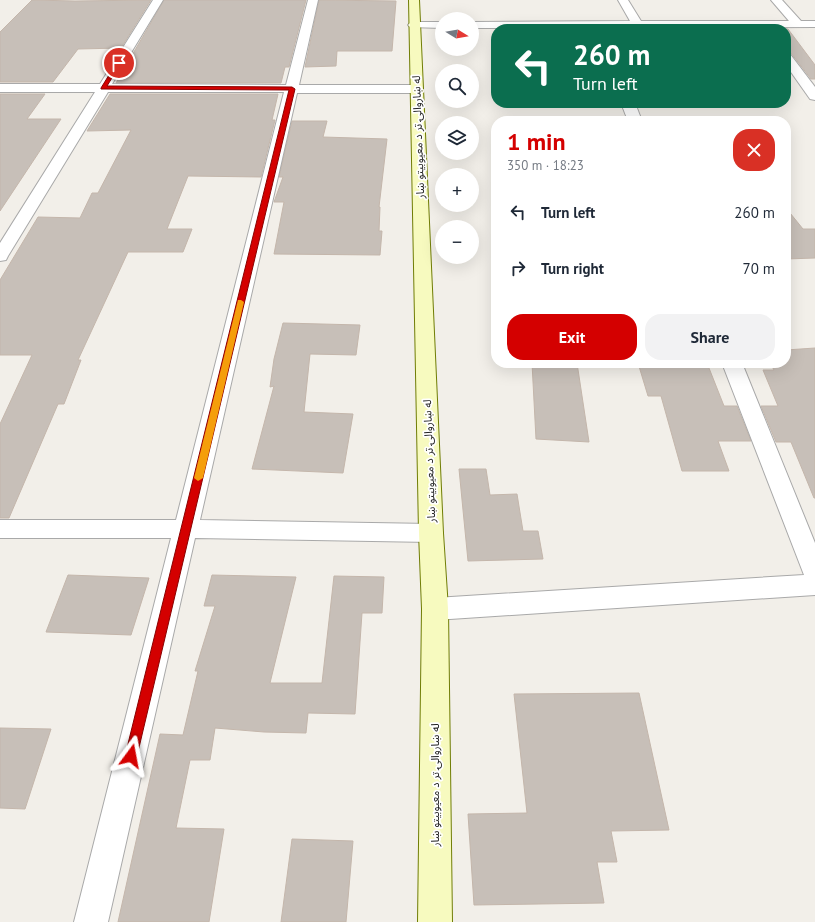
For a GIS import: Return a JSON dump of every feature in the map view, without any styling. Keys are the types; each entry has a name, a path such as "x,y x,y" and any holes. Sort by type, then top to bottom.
{"street":[{"path":"0,256 158,0"},
{"path":"91,922 313,0"},
{"name":"له ښاروالۍ تر د معیوبیتو ښار","path":"414,0 431,533 436,608 435,922"},
{"path":"623,0 637,24"},
{"path":"776,0 798,24"},
{"path":"791,24 815,24"},
{"path":"414,25 435,25"},
{"path":"479,25 491,25"},
{"path":"791,64 815,96"},
{"path":"0,88 416,89"},
{"path":"734,368 815,573"},
{"path":"0,529 186,529 431,533"},
{"path":"436,608 815,585"}],"building":[{"path":"32,0 151,0 121,48 78,49 53,82 0,82 0,32"},
{"path":"164,0 306,0 289,67 285,67 281,83 116,83"},
{"path":"319,0 396,1 392,51 337,51 336,66 305,67"},
{"path":"791,33 815,65 815,79 811,79 791,53"},
{"path":"0,94 45,94 27,119 61,119 0,211"},
{"path":"110,94 278,94 272,120 275,120 261,177 188,176 167,229 192,229 183,252 128,252 78,360 81,360 64,404 58,404 9,518 0,518 0,424 32,355 0,355 0,280 38,217 80,218 92,193 98,193 131,130 87,131"},
{"path":"292,121 327,121 323,137 387,139 379,207 379,231 382,231 380,255 274,254 284,202 274,202 283,177 279,177"},
{"path":"791,214 803,229 815,229 815,258 791,259"},
{"path":"283,323 360,325 356,355 310,354 304,412 353,414 343,473 252,469 274,386 270,387 274,359"},
{"path":"815,348 815,498 791,442 776,442 761,406 778,406 763,370 774,370 773,368 791,368 791,350"},
{"path":"532,368 578,368 589,442 536,439"},
{"path":"640,368 709,368 724,406 737,406 751,441 718,441 729,471 682,471 661,396 648,396"},
{"path":"459,469 486,469 490,495 517,494 523,531 538,531 543,559 468,561"},
{"path":"68,575 149,578 131,635 46,632"},
{"path":"212,575 296,577 270,683 322,683 334,576 384,577 382,613 362,613 355,714 308,713 306,733 264,732 215,728 210,760 190,760 176,828 224,829 209,922 118,922 160,734 183,735 198,671 195,671 215,606 204,606"},
{"path":"639,693 669,830 611,831 617,862 597,862 604,903 474,905 468,814 527,813 514,694"},
{"path":"0,728 51,729 25,809 0,808"},
{"path":"292,839 353,841 346,922 281,922"}],"slow traffic":[{"path":"198,478 241,302"}],"route":[{"path":"119,63 103,88 292,89 131,756"}]}
